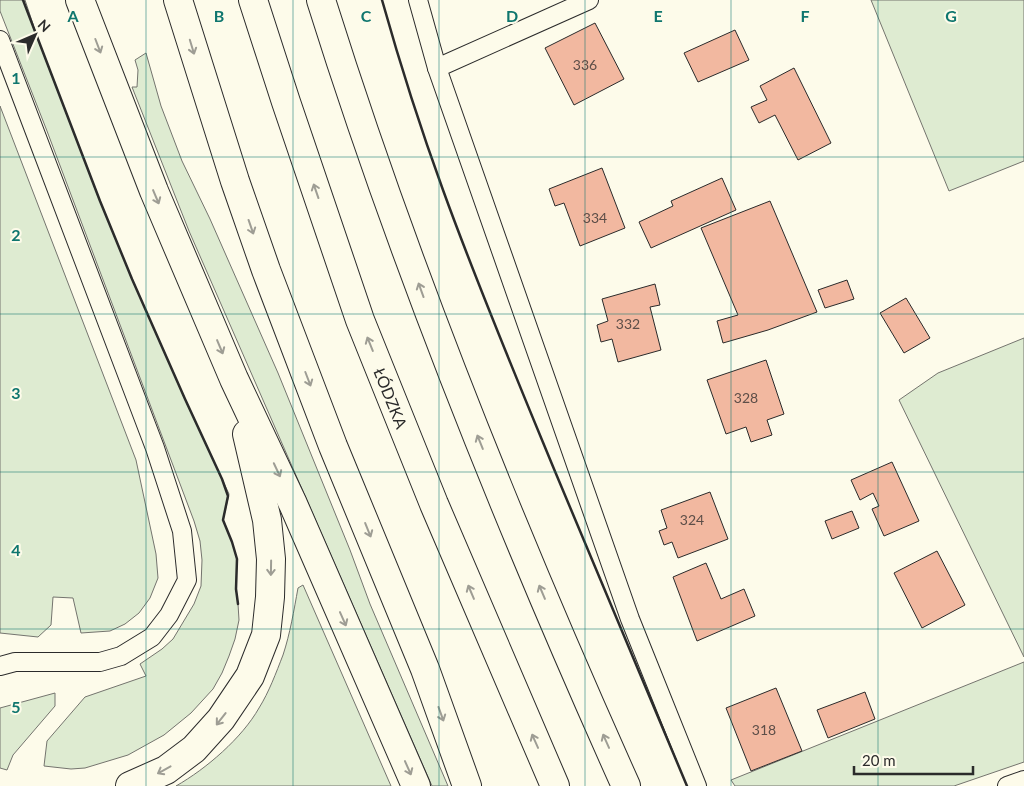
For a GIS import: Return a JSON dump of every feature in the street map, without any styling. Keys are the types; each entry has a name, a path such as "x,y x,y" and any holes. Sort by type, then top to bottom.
{"main road":[{"path":"80,0 154,191 234,379 293,504 416,786"},
{"path":"178,0 235,180 266,270 333,446 424,668 467,786"},
{"name":"ŁÓDZKA","path":"253,0 360,320 441,522 555,786"},
{"path":"321,0 386,193 472,422 555,623 626,786"},
{"path":"130,786 166,770 194,750 222,719 250,676 266,635 271,559 267,520 234,379"}],"lane":[{"path":"418,0 437,68 630,619 697,786"},
{"path":"437,68 589,0"},
{"path":"0,40 156,448 182,532 186,580 169,615 152,637 121,656 100,662 15,662 0,666"},
{"path":"1007,786 1024,780"}],"green space":[{"path":"0,0 25,0 40,45 132,279 229,494 223,520 237,559 236,589 239,620 229,656 213,689 191,713 164,735 128,755 85,768 71,769 44,766 47,741 85,697 146,676 140,664 173,639 194,604 201,586 202,560 200,541 47,131 0,11"},
{"path":"871,0 1024,0 1024,161 949,191"},
{"path":"146,53 161,106 182,161 210,219 278,373 370,604 448,786 432,786 189,231 132,87 137,87 138,70 135,60"},
{"path":"0,106 136,460 156,554 158,578 150,598 139,613 125,624 110,631 81,633 73,598 53,597 51,625 38,637 0,633"},
{"path":"1024,338 1024,657 899,400 938,373"},
{"path":"303,585 391,786 176,786 199,771 222,752 243,730 259,708 283,655 298,588"},
{"path":"1024,662 1024,762 954,786 735,786 731,780"},
{"path":"55,693 55,706 13,755 7,770 0,768 0,708"}],"building":[{"path":"595,23 624,79 574,105 545,48"},
{"path":"735,30 749,60 698,82 684,53"},
{"path":"794,68 831,143 798,160 775,115 759,123 751,107 767,100 760,86"},
{"path":"602,168 625,228 580,246 564,203 555,206 549,189"},
{"path":"722,178 736,210 651,248 639,222 673,206 671,201"},
{"path":"770,201 817,312 768,330 723,343 717,321 738,315 701,228"},
{"path":"847,280 854,299 825,308 818,290"},
{"path":"655,284 660,305 650,307 661,350 618,362 612,339 601,342 597,325 608,321 602,299"},
{"path":"906,298 930,338 904,353 880,313"},
{"path":"766,360 784,414 767,420 772,435 751,442 746,427 726,434 707,380"},
{"path":"892,462 919,521 884,536 872,509 879,506 873,493 860,500 851,480"},
{"path":"710,492 728,539 678,558 672,542 664,545 659,531 667,528 661,510"},
{"path":"852,511 859,528 832,539 825,521"},
{"path":"937,551 965,605 922,628 894,573"},
{"path":"706,563 721,599 744,589 755,616 697,641 673,577"},
{"path":"776,688 802,751 751,771 726,708"},
{"path":"865,692 875,719 828,738 817,710"}],"wall":[{"path":"23,0 132,279 222,479 228,496 223,520 237,559 236,589 238,604"},
{"path":"382,0 418,119 469,260 687,786"}]}
